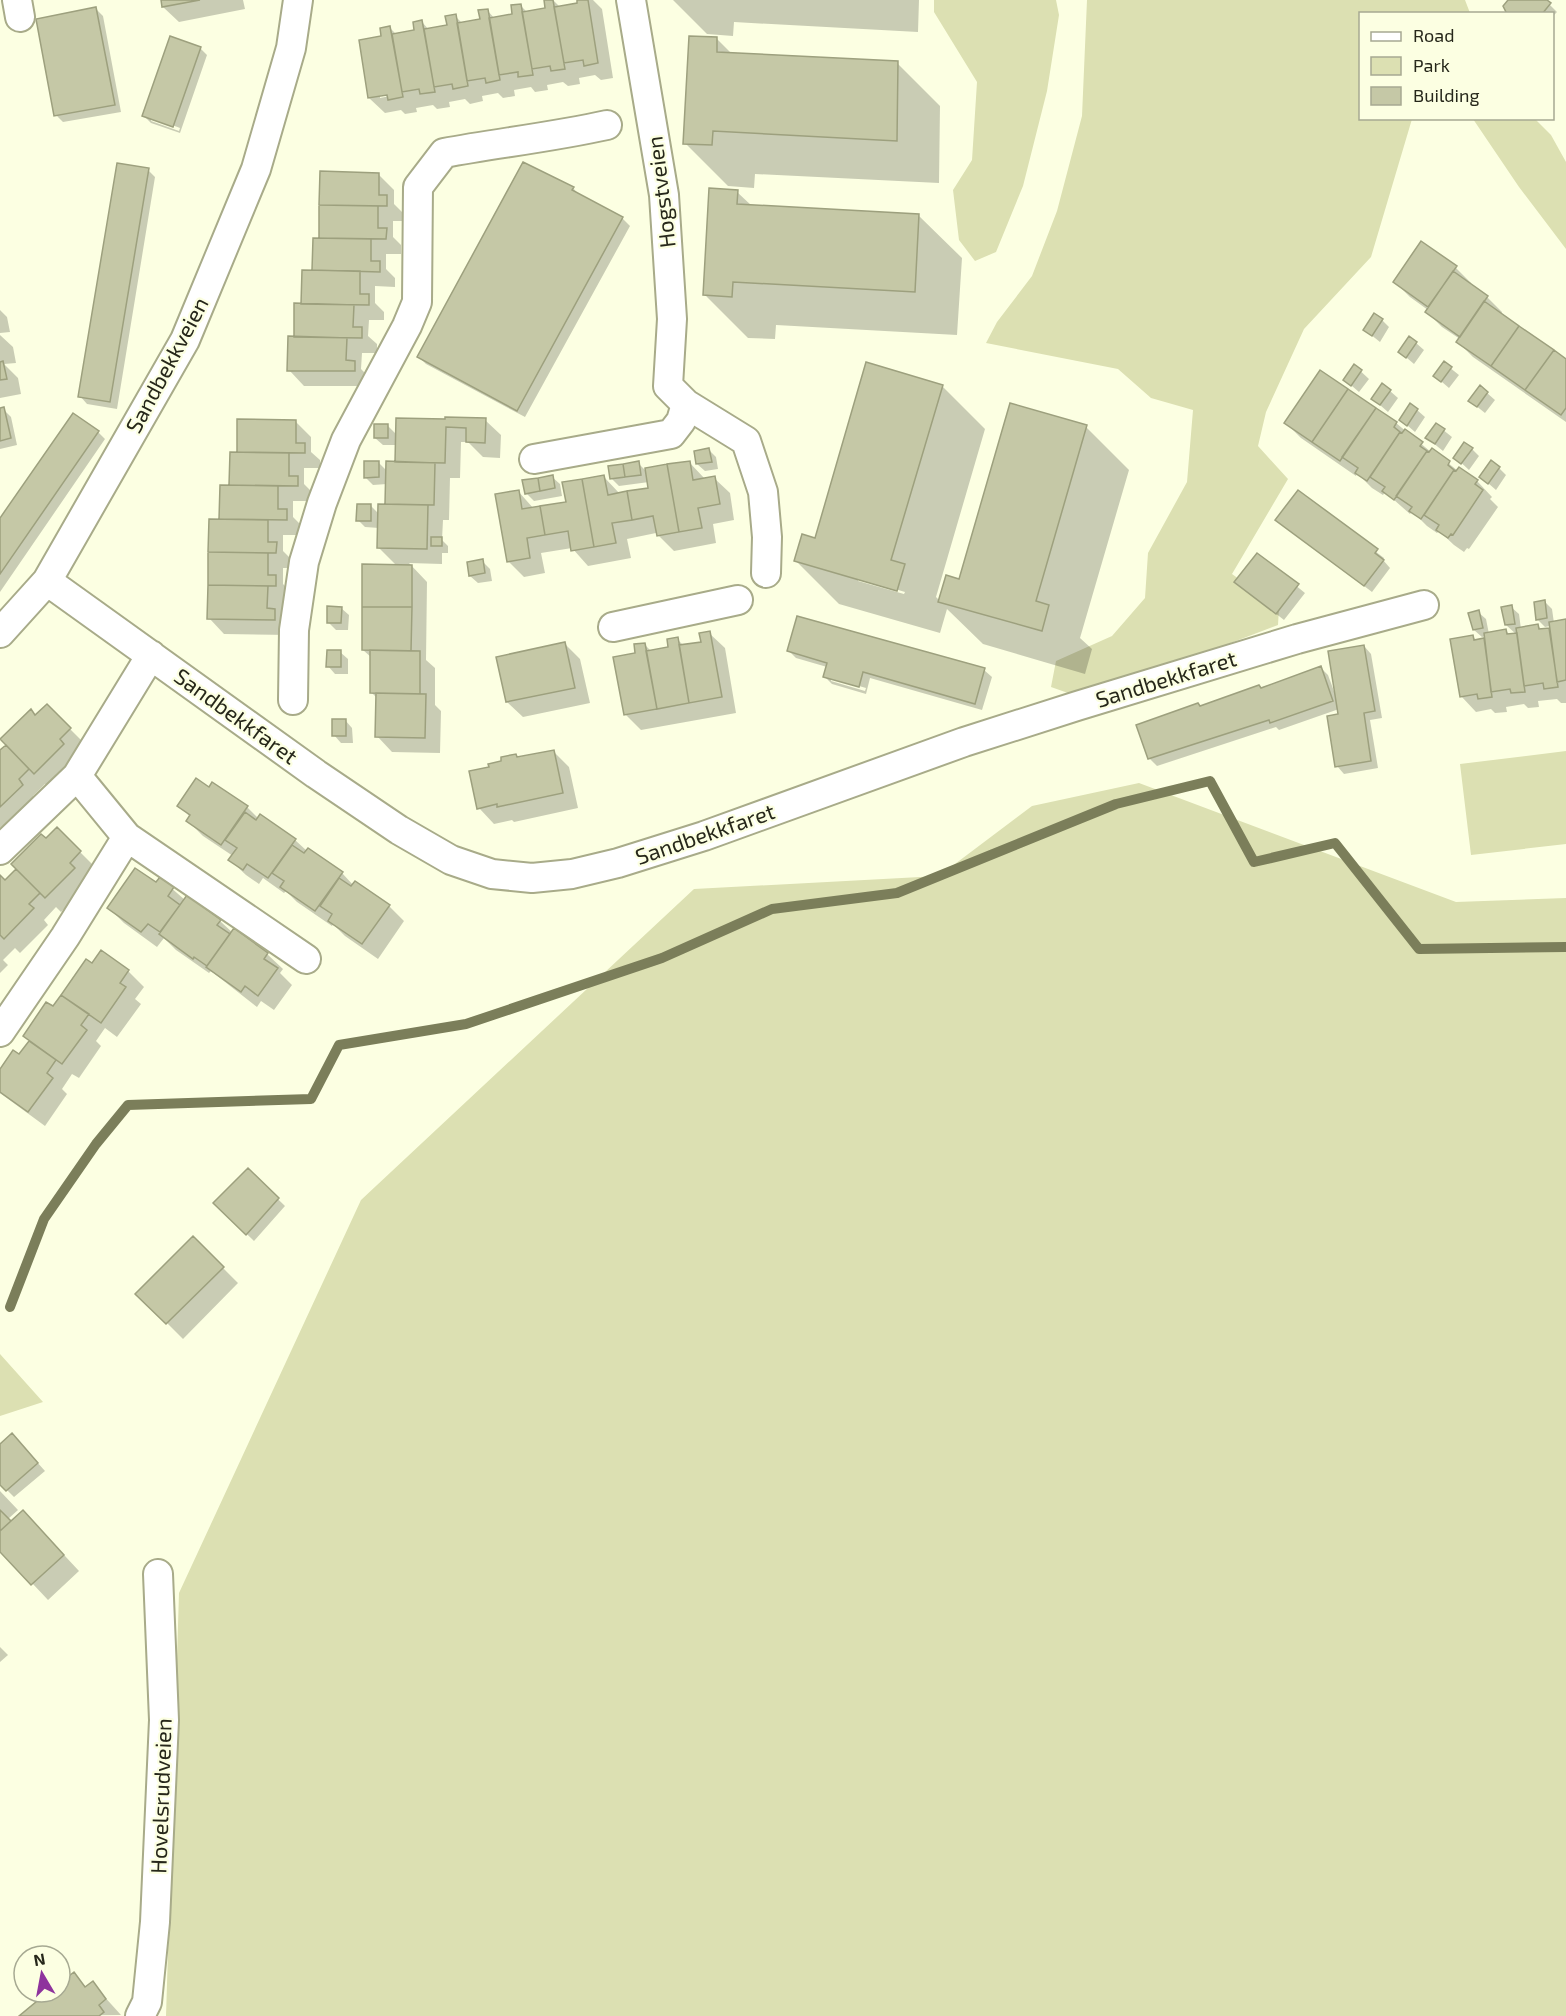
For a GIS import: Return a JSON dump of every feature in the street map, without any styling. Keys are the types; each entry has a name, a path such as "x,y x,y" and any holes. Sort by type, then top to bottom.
{"street":[{"name":"Sandbekkveien","path":"0,633 47,581 185,340 256,169 291,48 298,0"},
{"name":"Hogstveien","path":"631,0 664,195 677,395"},
{"path":"294,700 294,630 304,562 322,503 346,440 407,326 417,302 418,187 444,153 607,125"},
{"path":"534,459 671,434 681,421 677,395"},
{"path":"677,395 746,441 763,492 767,537 766,573"},
{"name":"Sandbekkfaret","path":"47,581 316,774 399,830 451,860 492,874 532,878 572,874 618,863 704,836 964,742 1054,713 1297,639 1424,605"},
{"path":"613,627 738,600"},
{"path":"0,850 77,776 151,655"},
{"path":"77,776 127,837 306,959"},
{"path":"0,1032 65,937 127,837"},
{"name":"Hovelsrudveien","path":"140,2016 147,2002 155,1922 165,1719 158,1574"}],"green space":[{"path":"934,0 1056,0 1059,15 1047,91 1023,186 996,252 975,261 959,240 953,190 972,160 977,82 934,12"},
{"path":"1087,0 1465,0 1470,12 1359,12 1359,120 1412,120 1371,257 1304,329 1266,412 1258,446 1288,479 1232,574 1279,608 1278,625 1199,655 1068,693 1051,687 1056,661 1112,636 1145,598 1148,553 1187,482 1193,410 1151,398 1118,369 986,343 997,322 1032,276 1057,211 1082,116"},
{"path":"1474,120 1536,120 1551,135 1566,162 1566,249 1519,187"},
{"path":"1566,751 1566,844 1471,855 1460,764"},
{"path":"1139,783 1456,902 1566,898 1566,2016 166,2016 179,1593 361,1200 694,889 939,876 1032,806"},
{"path":"0,1354 43,1402 0,1416"}],"building":[{"path":"161,0 200,0 162,7"},
{"path":"544,0 553,0 565,69 551,71 550,66 532,69 522,12 545,8"},
{"path":"577,0 588,0 598,63 584,66 583,60 564,63 554,7 577,3"},
{"path":"1508,0 1547,0 1551,3 1544,12 1506,12 1503,6"},
{"path":"521,4 533,75 518,77 518,72 499,75 489,18 512,14 511,5"},
{"path":"96,7 115,105 54,116 36,19"},
{"path":"488,9 500,80 486,83 485,78 467,81 457,23 480,19 478,10"},
{"path":"456,14 468,86 453,89 452,84 434,87 424,29 447,25 445,16"},
{"path":"422,20 435,92 420,94 419,89 402,92 392,34 414,30 413,22"},
{"path":"390,26 403,97 388,100 387,95 368,98 359,40 381,36 380,28"},
{"path":"170,36 201,47 173,127 142,116"},
{"path":"689,36 717,37 717,52 898,61 897,141 713,131 712,145 683,144"},
{"path":"523,162 574,187 572,190 623,217 517,411 417,357"},
{"path":"117,163 149,168 110,402 78,397"},
{"path":"320,171 379,173 379,195 387,195 387,206 319,205"},
{"path":"709,188 738,190 737,204 919,214 915,292 733,282 732,297 703,295"},
{"path":"319,205 378,206 378,228 387,228 386,239 319,238"},
{"path":"313,238 371,239 371,261 380,261 380,272 312,270"},
{"path":"1421,241 1457,266 1428,307 1393,282"},
{"path":"302,270 360,271 360,294 369,294 369,305 301,304"},
{"path":"1453,271 1488,296 1460,337 1425,312"},
{"path":"1484,301 1519,326 1491,366 1456,342"},
{"path":"294,303 354,305 353,327 362,327 362,338 294,337"},
{"path":"1374,313 1383,319 1372,336 1363,330"},
{"path":"1519,326 1554,350 1525,390 1491,366"},
{"path":"288,336 347,338 346,360 355,361 355,371 287,371"},
{"path":"1409,336 1417,342 1406,358 1398,352"},
{"path":"1554,350 1566,359 1566,408 1561,415 1525,390"},
{"path":"3,361 7,379 0,380 0,362"},
{"path":"1444,361 1452,367 1441,382 1433,376"},
{"path":"866,362 943,385 891,560 905,564 897,591 794,561 802,534 815,538"},
{"path":"1354,364 1362,370 1351,386 1343,380"},
{"path":"1320,370 1348,389 1312,442 1284,423"},
{"path":"1382,383 1391,390 1380,405 1371,399"},
{"path":"1480,385 1488,392 1477,407 1468,401"},
{"path":"1348,389 1376,408 1340,461 1312,442"},
{"path":"1010,403 1087,425 1036,601 1049,605 1042,631 938,602 946,575 959,579"},
{"path":"1410,403 1418,409 1407,426 1399,420"},
{"path":"4,407 11,438 0,441 0,408"},
{"path":"1376,408 1397,422 1394,427 1400,432 1367,481 1355,473 1358,468 1342,457"},
{"path":"73,413 99,431 0,574 0,518"},
{"path":"445,417 486,418 485,443 466,442 466,428 446,427 445,463 395,462 396,418 445,419"},
{"path":"237,419 296,420 296,443 305,443 305,453 237,452"},
{"path":"1436,423 1445,429 1435,444 1425,438"},
{"path":"374,424 388,424 388,438 374,438"},
{"path":"1405,429 1423,442 1420,446 1427,451 1394,500 1382,491 1385,487 1370,477 1400,432 1402,433"},
{"path":"1464,442 1473,448 1461,464 1453,458"},
{"path":"709,448 712,462 696,464 694,451"},
{"path":"1432,448 1450,461 1448,465 1454,470 1421,519 1409,511 1412,507 1396,496 1427,451 1429,452"},
{"path":"230,452 289,453 289,476 298,476 298,486 229,485"},
{"path":"1491,460 1500,467 1488,484 1479,477"},
{"path":"364,461 379,461 379,477 364,478"},
{"path":"386,461 435,463 434,505 385,504"},
{"path":"639,461 641,475 625,477 623,464"},
{"path":"690,461 693,480 715,476 720,504 698,508 702,528 679,532 667,464"},
{"path":"623,464 625,477 610,479 608,466"},
{"path":"667,464 679,532 657,536 653,516 632,520 627,491 648,488 645,468"},
{"path":"1459,467 1478,480 1475,484 1483,490 1453,535 1451,534 1448,538 1436,530 1439,525 1424,515 1454,470 1456,471"},
{"path":"553,475 555,488 540,491 538,478"},
{"path":"604,475 608,495 627,491 632,520 612,523 616,543 594,547 582,479"},
{"path":"538,478 540,491 525,494 522,480"},
{"path":"582,479 594,547 571,551 568,531 545,535 540,506 566,502 562,482"},
{"path":"220,485 278,486 278,509 287,509 287,520 219,519"},
{"path":"519,490 522,509 540,506 545,535 527,538 530,558 507,562 495,494"},
{"path":"1298,490 1378,549 1375,553 1384,560 1364,586 1275,520"},
{"path":"357,504 371,504 371,521 356,521"},
{"path":"378,504 428,505 427,549 377,548"},
{"path":"209,519 268,520 268,542 277,542 276,553 208,552"},
{"path":"431,537 442,537 442,546 431,546"},
{"path":"208,552 268,553 268,575 276,575 276,586 208,585"},
{"path":"1257,553 1299,584 1276,614 1234,582"},
{"path":"483,559 485,573 469,576 467,562"},
{"path":"362,564 412,565 412,607 362,607"},
{"path":"208,585 268,586 267,608 275,609 275,620 207,619"},
{"path":"1545,600 1547,618 1536,620 1534,602"},
{"path":"1512,605 1515,624 1505,625 1501,607"},
{"path":"327,606 342,607 341,623 327,623"},
{"path":"362,607 412,607 411,651 362,650"},
{"path":"1479,610 1483,628 1473,630 1468,613"},
{"path":"797,616 985,668 975,704 863,672 859,687 823,677 827,663 787,651"},
{"path":"1566,619 1566,680 1557,682 1549,622"},
{"path":"1538,624 1539,629 1549,628 1558,687 1544,689 1543,683 1524,686 1516,628"},
{"path":"1506,629 1507,634 1517,633 1525,692 1511,693 1510,689 1491,692 1484,633"},
{"path":"710,631 722,697 689,703 679,645 701,642 699,633"},
{"path":"1473,635 1474,640 1484,638 1492,697 1478,699 1477,694 1460,697 1450,639"},
{"path":"678,637 689,703 657,709 646,651 668,647 667,639"},
{"path":"565,642 575,688 506,702 496,657"},
{"path":"645,643 657,709 624,715 613,657 635,653 634,644"},
{"path":"1364,645 1375,711 1364,713 1371,761 1335,767 1327,716 1338,714 1328,651"},
{"path":"327,650 341,650 341,667 326,667"},
{"path":"370,650 420,651 420,694 370,693"},
{"path":"1321,666 1333,701 1270,723 1269,720 1148,759 1136,725 1198,703 1200,706 1259,685 1261,688"},
{"path":"376,693 426,694 425,738 375,737"},
{"path":"47,704 71,728 60,739 64,744 34,774 0,739 31,709 35,715"},
{"path":"332,719 346,719 346,736 332,736"},
{"path":"6,745 29,769 19,779 23,785 0,807 0,750"},
{"path":"554,750 563,793 477,809 469,771 489,767 488,764 501,761 501,757 516,754 517,757"},
{"path":"196,778 209,787 212,782 248,806 221,845 186,821 190,815 177,806"},
{"path":"245,812 256,820 260,814 296,839 268,878 247,864 243,870 228,860 237,848 225,840"},
{"path":"57,827 81,851 70,863 75,868 45,898 11,864 41,834 46,838"},
{"path":"292,845 304,853 308,848 343,872 315,911 280,887 284,881 272,873"},
{"path":"135,868 156,882 160,877 174,887 168,896 180,905 160,932 148,924 141,932 107,908"},
{"path":"16,869 40,893 29,904 34,908 4,939 0,935 0,875 5,880"},
{"path":"339,878 351,886 355,881 390,905 362,944 328,921 332,914 320,906"},
{"path":"187,895 221,920 217,925 230,934 207,966 194,957 193,959 159,934"},
{"path":"234,928 268,953 264,959 278,968 258,996 245,986 241,992 206,967"},
{"path":"101,950 129,970 120,983 126,987 101,1023 61,995 86,959 92,963"},
{"path":"61,995 89,1014 81,1025 87,1030 62,1064 23,1036 46,1002 53,1006"},
{"path":"29,1041 56,1060 47,1073 53,1078 28,1112 0,1092 0,1069 13,1050 19,1054"},
{"path":"248,1168 279,1198 246,1235 213,1203"},
{"path":"193,1236 224,1267 166,1324 135,1294"},
{"path":"12,1433 38,1463 6,1491 0,1485 0,1444"},
{"path":"0,1510 11,1521 0,1531"},
{"path":"23,1510 64,1555 31,1585 0,1552 0,1531"},
{"path":"74,1972 85,1987 93,1981 106,1999 99,2005 104,2012 99,2016 19,2016 34,2004 72,2004 72,1974"}],"waterway":[{"path":"10,1307 44,1219 96,1144 128,1105 311,1099 339,1045 466,1024 662,958 772,909 897,893 1116,804 1210,781 1254,862 1335,843 1419,949 1566,947"}]}
